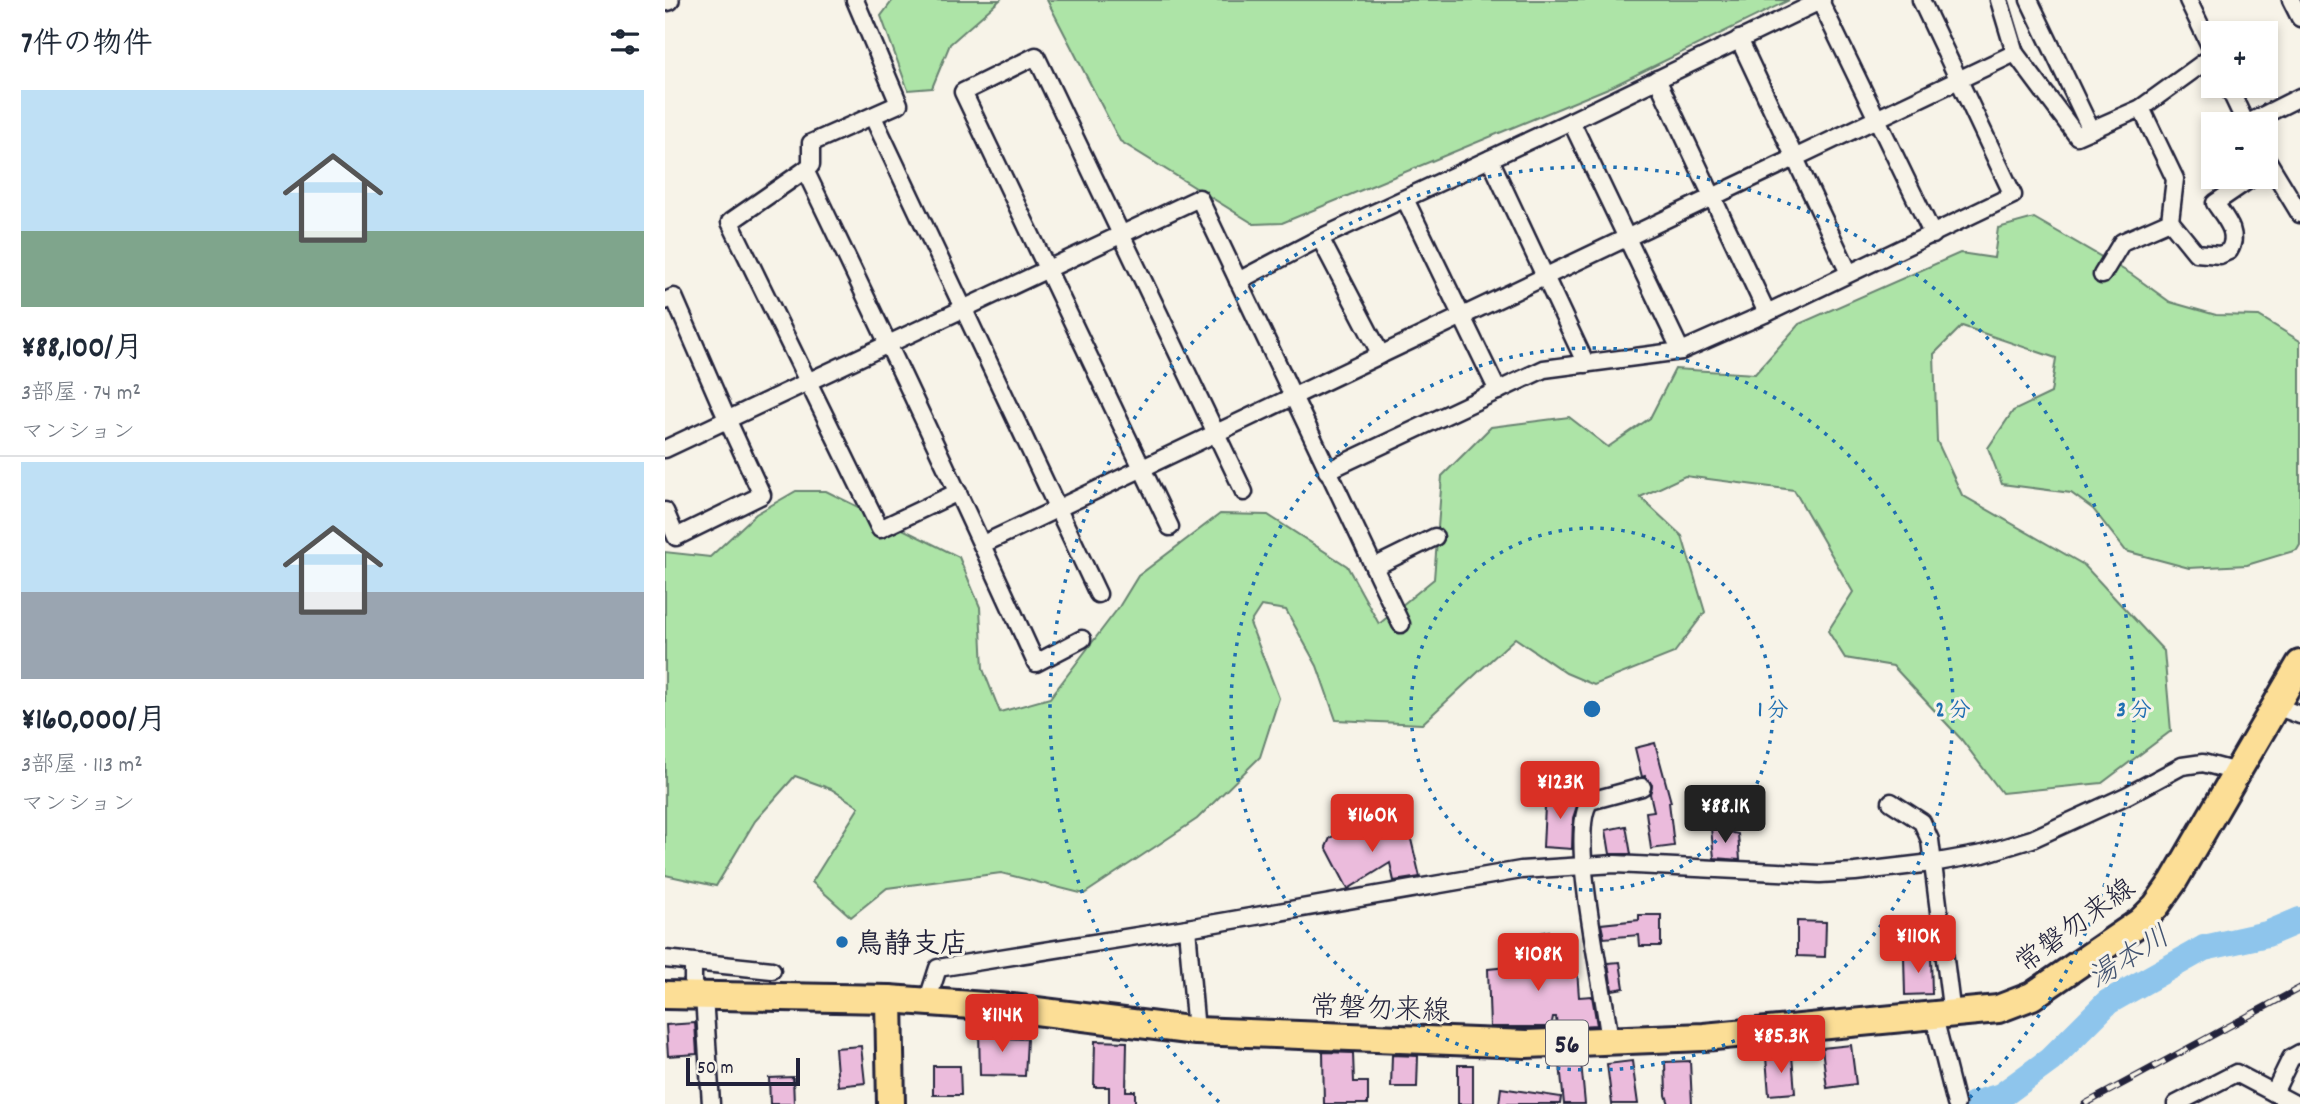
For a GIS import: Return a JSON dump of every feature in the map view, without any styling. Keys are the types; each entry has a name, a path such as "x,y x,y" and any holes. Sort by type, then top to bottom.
{"main road":[{"name":"常磐勿来線","path":"665,995 889,999 1011,1008 1196,1031 1526,1044 1704,1037 1998,1009 2032,996 2140,922 2156,905 2237,772 2288,711 2300,664"},
{"path":"889,999 891,1104"}],"street":[{"path":"855,0 899,104 811,143 811,164 805,170 730,222 880,529 958,492"},
{"path":"1327,471 1545,369 1681,351 1933,235 2013,195 1921,0"},
{"path":"1999,0 2015,53 2077,136 2141,108 2201,64"},
{"path":"2029,0 2091,130"},
{"path":"2188,0 2201,28"},
{"path":"2291,0 2300,18"},
{"path":"1238,281 1320,238 1821,1 1933,235"},
{"path":"1739,39 1849,273"},
{"path":"983,544 2015,53"},
{"path":"1170,527 964,92 1035,56 1244,492"},
{"path":"1657,79 1767,313"},
{"path":"2234,98 2246,124 2300,97"},
{"path":"2141,108 2175,180 2170,221 2196,253 2220,254 2229,251 2234,244 2233,231 2215,203 2235,189"},
{"path":"873,117 1098,594"},
{"path":"1571,121 1681,351"},
{"path":"1490,159 1586,364"},
{"path":"805,170 983,544 1036,663 1082,639"},
{"path":"2278,180 2300,214"},
{"path":"665,449 1199,198 1401,624"},
{"path":"1405,199 1498,391"},
{"path":"2102,275 2122,242 2170,221"},
{"path":"1320,238 1381,355"},
{"path":"665,301 674,297 762,495 676,537 665,511"},
{"path":"1374,567 1435,537"},
{"path":"927,1002 938,968 1187,928 1474,876 1582,866 1659,866 1820,874 1932,863 1983,854 2032,839 2128,795 2182,766 2203,763 2237,772"},
{"path":"1610,1042 1582,866 1583,817 1590,801 1642,787"},
{"path":"1891,802 1922,822 1930,839 1943,1016 1949,1077 1956,1104"},
{"path":"1187,928 1196,1031"},
{"path":"665,959 772,971"},
{"path":"694,963 711,1104"},
{"path":"2274,1093 2291,1058 2300,1053"},
{"path":"2176,1104 2236,1073 2295,1104"}],"green space":[{"path":"893,0 1000,0 950,44 932,88 908,90 881,16"},
{"path":"1047,0 1789,0 1613,86 1282,223 1254,224 1120,141"},
{"path":"2034,218 2131,274 2170,302 2216,315 2259,316 2300,341 2300,545 2297,550 2247,565 2189,568 2126,551 2093,509 2071,493 2002,484 1988,448 2013,411 2051,393 2056,358 1962,326 1934,354 1937,441 1962,495 2084,565 2164,651 2171,731 2102,783 2002,793 1961,739 1893,666 1845,658 1828,631 1853,592 1794,490 1685,476 1640,497 1682,536 1705,612 1674,653 1594,685 1566,673 1515,638 1422,724 1336,720 1317,666 1286,610 1261,606 1250,623 1279,698 1260,757 1197,819 1084,894 1001,873 887,888 851,917 812,882 859,807 831,789 795,776 755,821 716,886 665,875 665,552 710,557 756,514 796,491 826,491 959,557 980,607 983,669 1000,712 1050,698 1119,607 1138,576 1220,514 1268,515 1347,566 1379,624 1434,579 1442,476 1491,427 1569,417 1608,447 1650,418 1675,369 1755,374 1799,324 1960,253 1994,258 1998,228"}],"building":[{"path":"1655,743 1671,802 1674,846 1651,849 1646,812 1654,811 1650,794 1652,785 1645,776 1642,777 1635,748"},
{"path":"1559,791 1580,797 1573,818 1572,849 1543,847 1545,806"},
{"path":"1366,818 1374,839 1409,831 1420,877 1394,881 1390,863 1348,889 1326,847 1330,838"},
{"path":"1626,826 1631,854 1610,854 1606,830"},
{"path":"1711,828 1738,834 1740,860 1714,858"},
{"path":"1639,915 1661,915 1661,946 1640,946 1639,935 1604,938 1601,924 1639,920"},
{"path":"1797,921 1826,922 1825,957 1797,956"},
{"path":"1549,931 1557,971 1577,970 1579,997 1592,996 1597,1025 1557,1027 1556,1017 1553,1017 1551,1027 1490,1027 1488,969 1508,967 1509,974 1536,970 1528,936"},
{"path":"1931,955 1932,994 1905,995 1904,956"},
{"path":"1620,962 1624,988 1612,990 1608,963"},
{"path":"695,1023 697,1054 668,1056 666,1025"},
{"path":"979,1030 1002,1030 1003,1038 1027,1039 1025,1076 980,1075"},
{"path":"1095,1041 1127,1042 1126,1091 1135,1091 1135,1104 1109,1104 1109,1087 1094,1087"},
{"path":"1851,1045 1856,1084 1827,1088 1822,1048"},
{"path":"861,1046 865,1083 838,1086 835,1048"},
{"path":"1323,1052 1353,1053 1354,1082 1368,1082 1368,1104 1324,1104"},
{"path":"1392,1055 1418,1056 1417,1087 1391,1087"},
{"path":"1792,1055 1795,1093 1769,1095 1766,1057"},
{"path":"1632,1061 1638,1104 1612,1104 1607,1064"},
{"path":"1690,1061 1692,1104 1669,1104 1666,1095 1665,1062"},
{"path":"1581,1062 1585,1104 1564,1104 1560,1064"},
{"path":"1458,1065 1473,1065 1473,1104 1458,1104"},
{"path":"933,1066 960,1066 961,1095 933,1095"},
{"path":"793,1077 794,1104 770,1104 769,1078"},
{"path":"1501,1088 1561,1097 1560,1104 1499,1104"}],"waterway":[{"name":"湯本川","path":"1974,1104 2001,1096 2050,1060 2108,1002 2204,948 2267,934 2300,920"}],"railway":[{"path":"2085,1104 2300,988"}],"place":[{"name":"鳥静支店","path":"842,942"}]}
